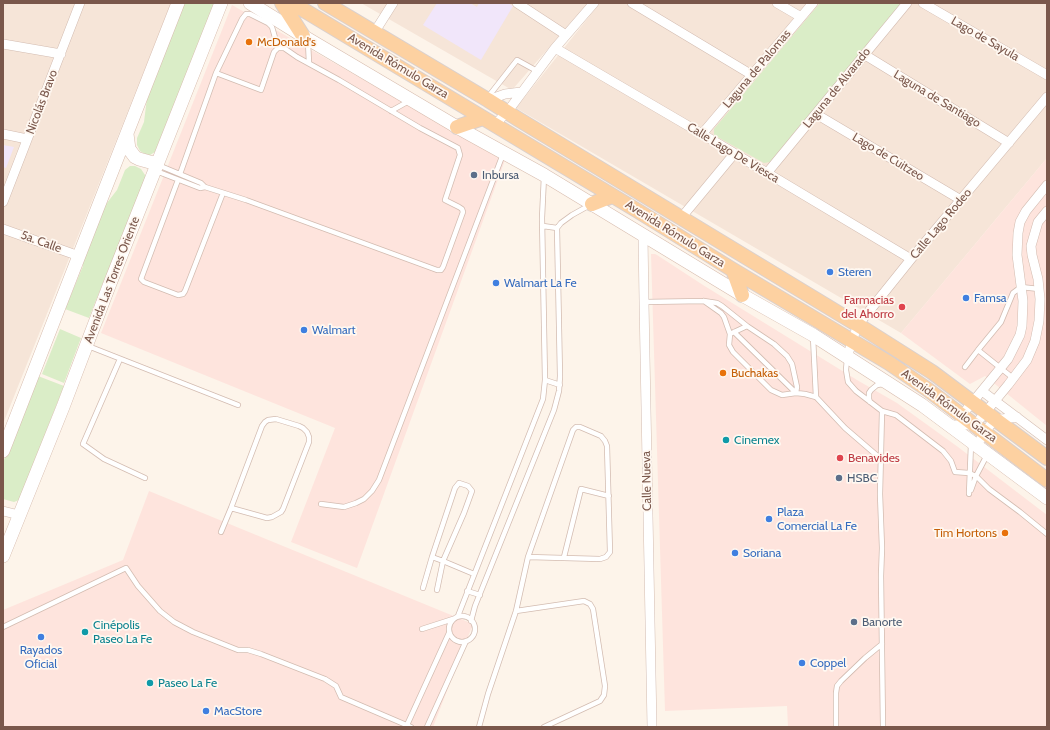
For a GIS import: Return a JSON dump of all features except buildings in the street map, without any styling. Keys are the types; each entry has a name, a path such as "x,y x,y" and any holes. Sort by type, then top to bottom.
{"main road":[{"path":"282,3 305,37"},
{"name":"Avenida Rómulo Garza","path":"292,3 889,363 927,389 1047,480"},
{"name":"Avenida Rómulo Garza","path":"333,5 374,33 488,100 858,324 932,372 1047,458"},
{"path":"457,127 489,122"},
{"path":"592,204 612,196"},
{"path":"733,270 742,295"},
{"path":"1011,432 1047,449"}],"street":[{"name":"Nicolás Bravo","path":"3,202 80,3"},
{"path":"3,450 178,3"},
{"name":"Avenida Las Torres Oriente","path":"3,556 221,3"},
{"path":"250,3 457,127 544,175 888,382 951,425 1047,498"},
{"path":"374,33 393,3"},
{"path":"517,3 566,35"},
{"path":"489,122 507,112 555,48 594,3"},
{"path":"632,3 752,75"},
{"path":"778,3 801,17"},
{"name":"Laguna de Palomas","path":"702,134 812,3"},
{"name":"Laguna de Alvarado","path":"767,173 907,3"},
{"name":"Lago de Sayula","path":"923,3 1047,75"},
{"path":"3,44 61,54"},
{"name":"Calle Lago De Viesca","path":"555,48 702,134 911,260"},
{"name":"Laguna de Santiago","path":"865,55 1008,142"},
{"path":"488,100 505,94 521,92"},
{"name":"Calle Lago Rodeo","path":"847,358 858,324 1047,97"},
{"name":"Lago de Cuitzeo","path":"816,114 961,200"},
{"path":"3,134 27,139"},
{"path":"127,134 129,149 135,157 156,168"},
{"path":"681,218 734,154"},
{"path":"112,170 120,163 129,161 156,168"},
{"path":"962,415 1008,359 1020,335 1024,301 1017,255 1018,233 1020,222 1026,211 1047,184"},
{"path":"974,443 980,429 990,416 995,401 1027,360 1035,341 1039,321 1040,299 1031,246 1038,222 1047,211"},
{"name":"5a. Calle","path":"3,228 79,256"},
{"name":"Calle Nueva","path":"643,235 652,727"},
{"path":"982,391 1047,440"},
{"path":"990,416 1016,417"},
{"path":"951,425 980,429"},
{"path":"3,510 19,515"}],"lane":[{"path":"180,174 216,73 242,19 246,14 250,14 268,23 272,27 278,48"},
{"path":"305,37 309,63"},
{"path":"156,168 178,180 200,188 205,187 223,192 437,270 441,270 443,267 463,212 462,208 445,200 460,155 456,146 420,128 284,48 278,48 274,52 261,90 216,73"},
{"path":"488,100 517,60 537,71"},
{"path":"391,110 412,100"},
{"path":"321,504 344,507 356,504 372,491 379,480 503,153"},
{"path":"156,168 180,174 201,183 205,187"},
{"path":"3,627 126,568 138,586 160,611 174,622 193,632 238,650 248,650 261,654 325,679 336,686 341,697 409,726 449,633 450,623 455,618 474,574 542,399 545,380 542,226 544,175"},
{"path":"178,180 141,277 144,282 178,295 184,293 223,192"},
{"path":"471,621 554,410 560,385 557,228 560,223 592,204"},
{"path":"542,226 557,228"},
{"path":"965,367 1001,322 1014,293 1021,287 1039,289"},
{"path":"644,302 704,301 717,303 774,344 787,356 792,364 797,386 796,393"},
{"path":"704,301 720,313 724,317 732,333 796,393"},
{"path":"732,333 747,326"},
{"path":"732,333 729,345 733,352 771,390 782,395 796,393 816,397 846,428 881,459"},
{"path":"813,336 816,397"},
{"path":"86,345 238,405"},
{"path":"978,350 1013,378"},
{"path":"847,358 846,370 848,382 856,391 882,411 896,415 943,450 951,461 955,472 969,473 976,476 989,489 1047,534"},
{"path":"120,359 83,444 104,459 144,478"},
{"path":"545,380 560,385"},
{"path":"871,403 869,399 869,393 871,390 876,385 888,382"},
{"path":"882,411 880,494 882,520 881,576 883,727"},
{"path":"221,532 262,426 265,422 276,419 303,428 307,432 309,442 281,512 267,518 231,508"},
{"path":"479,727 488,694 516,611 528,557 573,430 576,427 580,427 601,436 607,446 610,552 606,557 600,559 528,557"},
{"path":"974,443 969,473 969,494 976,476 988,454"},
{"path":"423,588 455,488 459,483 468,486 472,491 443,562 437,590"},
{"path":"564,558 581,489 608,496"},
{"path":"432,557 474,574"},
{"path":"467,591 480,595"},
{"path":"516,611 584,601 590,604 593,609 605,686 604,695 600,701 544,727"},
{"path":"422,629 462,616 468,617 474,625 473,635 466,641 460,642 449,633"},
{"path":"427,727 466,641"},
{"path":"836,727 837,686 865,658 882,644"}],"shaded area":[{"path":"3,3 171,3 3,424"},
{"path":"361,3 588,3 512,90"},
{"path":"437,3 470,3 477,7 479,3 508,3 513,6 481,60 423,25"},
{"path":"600,3 1047,3 1047,158 901,333 516,108"},
{"path":"232,5 505,160 357,568 291,542 335,428 101,333"},
{"path":"3,145 14,147 6,168 3,167"},
{"path":"1047,158 1047,426 985,376 970,384 901,333"},
{"path":"651,254 657,255 857,380 897,403 958,447 1047,515 1047,727 788,727 787,706 665,711"},
{"name":"Paseo La Fe","path":"149,491 473,624 433,727 3,727 3,610 123,560"}],"green space":[{"path":"184,3 215,3 155,152 150,155 145,154 140,151 137,145 137,138 144,122 147,98"},
{"path":"820,3 904,3 770,162 764,163 714,135 714,129"},
{"path":"130,166 135,166 141,169 145,175 145,181 89,318 65,309 83,266 83,260 103,208 117,190 125,170"},
{"path":"60,329 81,338 64,383 42,374"},
{"path":"38,376 64,386 19,500 14,502 3,499 3,462"}],"place":[{"name":"McDonald's","path":"249,42"},
{"name":"Inbursa","path":"474,175"},
{"name":"Steren","path":"830,272"},
{"name":"Walmart La Fe","path":"496,283"},
{"name":"Famsa","path":"966,298"},
{"name":"Farmacias del Ahorro","path":"902,307"},
{"name":"Walmart","path":"304,330"},
{"name":"Buchakas","path":"723,373"},
{"name":"Cinemex","path":"726,440"},
{"name":"Benavides","path":"840,458"},
{"name":"HSBC","path":"839,478"},
{"name":"Plaza Comercial La Fe","path":"769,519"},
{"name":"Tim Hortons","path":"1005,533"},
{"name":"Soriana","path":"735,553"},
{"name":"Banorte","path":"854,622"},
{"name":"Cinépolis Paseo La Fe","path":"85,632"},
{"name":"Rayados Oficial","path":"41,637"},
{"name":"Coppel","path":"802,663"},
{"name":"Paseo La Fe","path":"150,683"},
{"name":"MacStore","path":"206,711"}]}
